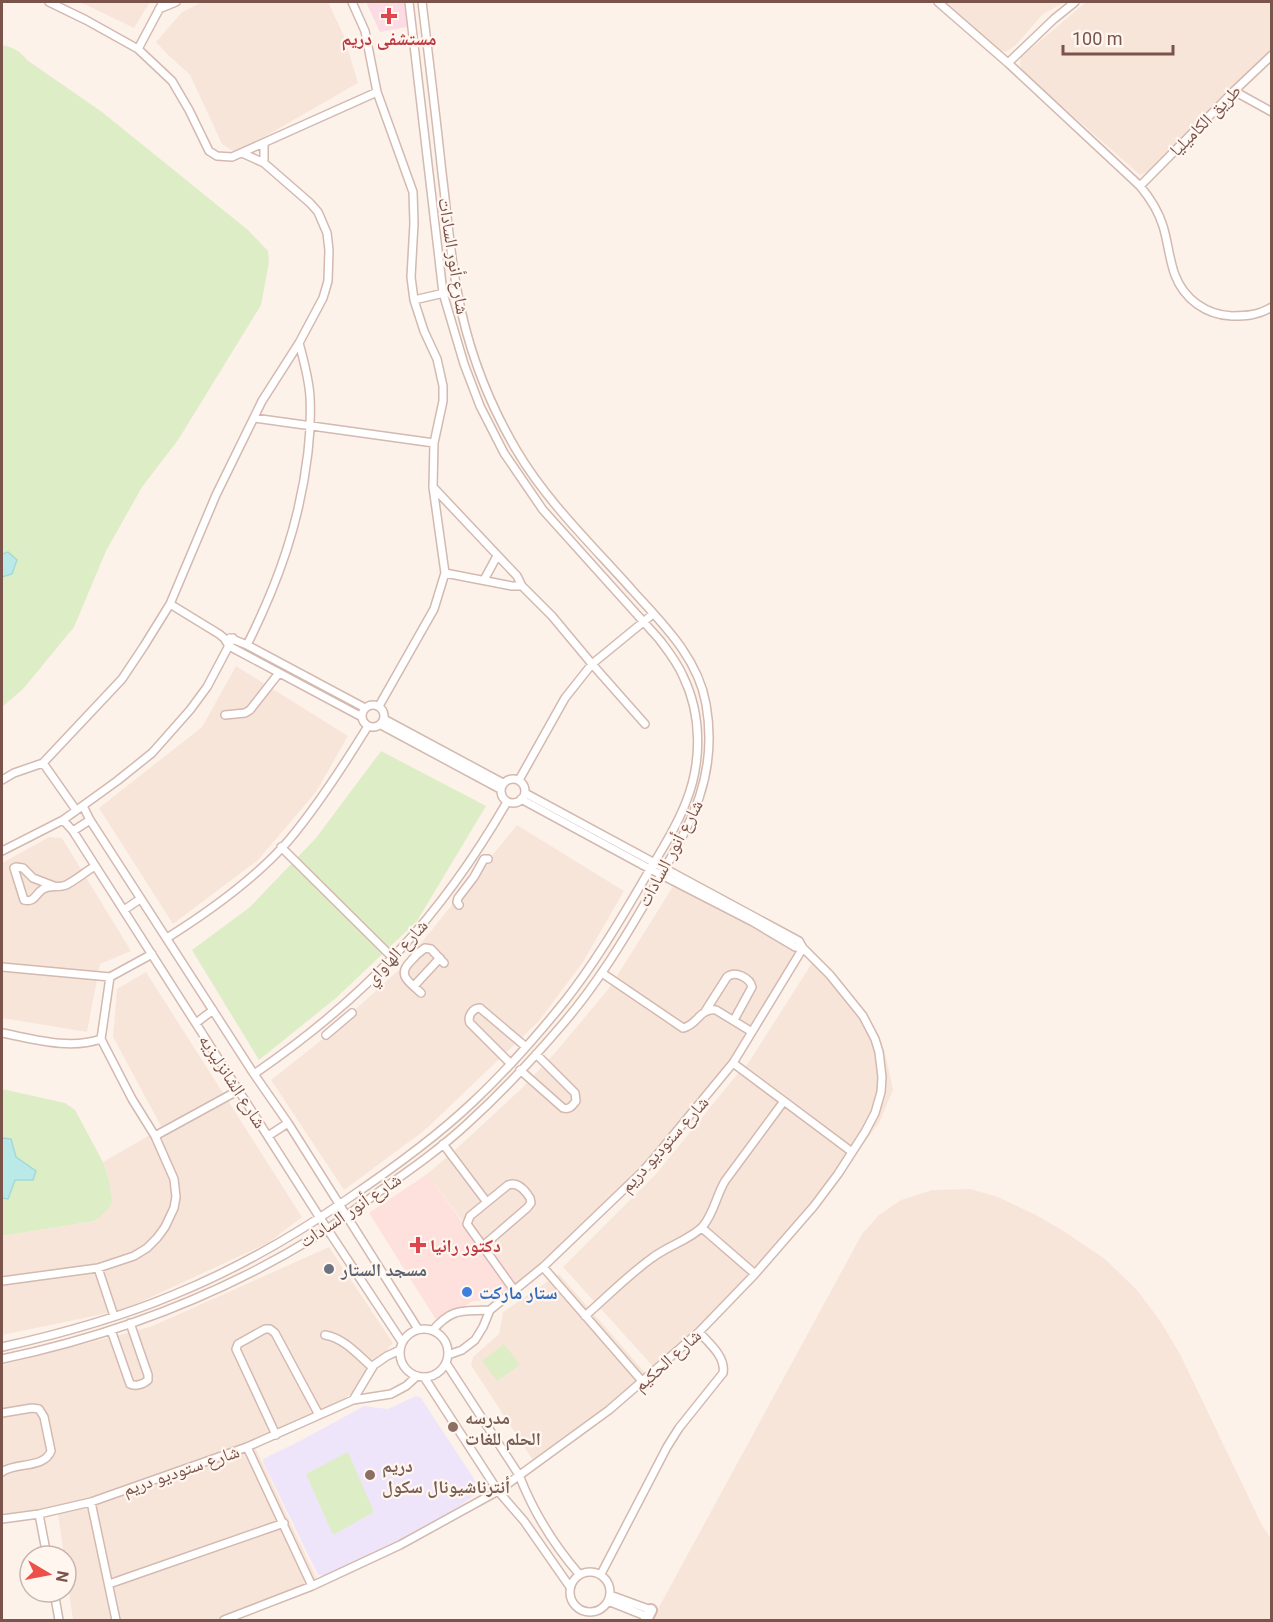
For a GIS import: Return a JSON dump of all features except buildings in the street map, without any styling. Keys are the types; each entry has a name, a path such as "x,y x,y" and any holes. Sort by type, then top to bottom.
{"street":[{"path":"50,2 138,50 172,81 209,152 224,158 242,153 377,92"},
{"path":"138,50 163,2"},
{"path":"159,9 176,2"},
{"path":"352,2 365,31 377,92 413,192 411,277 414,300 424,331 437,359 444,386 434,443 433,488 445,573 434,609 379,706"},
{"name":"شارع أنور السادات","path":"2,1347 45,1337 114,1316 172,1296 224,1272 320,1218 427,1142 474,1101 511,1064 565,1001 600,954 682,812 694,779 698,729 693,702 684,676 674,658 543,510 504,453 480,406 468,375 443,293 409,2"},
{"name":"شارع أنور السادات","path":"2,1359 50,1348 130,1323 228,1284 328,1229 443,1144 465,1126 564,1024 602,973 663,872 697,809 703,790 708,769 707,712 702,686 696,672 686,654 653,614 544,491 519,455 502,424 477,364 457,290 422,2"},
{"path":"938,2 1008,63 1140,186 1159,214 1175,275 1190,298 1201,307 1223,315 1250,316 1265,312 1272,307"},
{"path":"1008,63 1075,2"},
{"name":"طريق الكاميليا","path":"1140,186 1272,55"},
{"path":"1234,91 1272,112"},
{"path":"264,143 264,164"},
{"path":"2,780 14,773 43,763 122,679 144,646 170,604 216,495 262,401 299,343 323,298 328,281 329,250 327,233 318,212 264,164 242,153"},
{"path":"414,300 457,290"},
{"path":"247,645 282,566 294,528 305,473 311,426 310,395 299,343"},
{"path":"254,418 434,443"},
{"path":"433,488 517,576 522,586 552,616 645,724"},
{"path":"484,580 497,556"},
{"path":"445,573 522,586"},
{"path":"170,604 224,638 229,646 362,717"},
{"path":"519,780 556,710 592,664 653,614"},
{"path":"224,638 233,638 364,708"},
{"path":"2,851 63,820 152,753 207,687 233,638"},
{"path":"225,715 245,713 250,710 279,673"},
{"path":"364,708 370,705 379,706 384,711 383,722"},
{"path":"364,708 362,717 365,724 375,727 383,722"},
{"path":"695,714 707,712"},
{"path":"383,722 502,786"},
{"path":"167,938 197,919 239,887 288,841 333,782 368,726"},
{"name":"شارع الشانزليزيه","path":"43,763 90,820 288,1123 418,1329"},
{"path":"511,778 519,780 524,786 523,796 515,803 507,802 501,795 502,786 511,778"},
{"name":"شارع الحكيم","path":"224,1620 312,1586 400,1545 498,1491 609,1410 699,1332 755,1274 814,1206 852,1152 875,1113 881,1092 882,1077 875,1039 863,1016 830,975 803,948 795,947 753,921 523,796"},
{"name":"شارع الهاواي","path":"254,1074 328,1019 371,981 402,949 464,871 507,802"},
{"name":"شارع الشانزليزيه","path":"63,820 73,831 124,910 401,1346"},
{"path":"73,831 90,820"},
{"path":"281,847 393,958"},
{"path":"459,905 458,898 484,859 488,859"},
{"path":"54,886 33,878 21,867 14,868 24,900 27,901 32,900 44,888 66,885 95,866"},
{"path":"464,871 474,877"},
{"path":"458,879 468,886"},
{"path":"124,910 140,899"},
{"path":"414,986 442,960 427,948 422,949 404,968 403,973 405,977 414,986 421,993"},
{"name":"شارع ستوديو دريم","path":"447,1359 476,1340 490,1310 543,1267 642,1172 733,1063 803,948"},
{"path":"402,949 413,959"},
{"path":"2,967 110,977 152,954"},
{"path":"602,973 683,1028 689,1026 706,1010 727,976 736,974 749,981 752,987 734,1020"},
{"path":"2,1281 98,1268 134,1256 157,1238 174,1208 176,1197 174,1179 155,1136 132,1100 101,1039 110,977"},
{"path":"511,1064 470,1023 470,1014 480,1008 526,1047"},
{"path":"196,1023 213,1010"},
{"path":"706,1010 716,1010 753,1032"},
{"path":"336,1012 343,1021"},
{"path":"326,1035 352,1013"},
{"path":"328,1019 336,1028"},
{"path":"2,1033 64,1044 91,1043 101,1039"},
{"path":"520,1070 563,1108 573,1106 576,1101 575,1093 536,1054"},
{"path":"733,1063 852,1152"},
{"path":"155,1136 239,1090"},
{"path":"585,1316 650,1259 702,1228 713,1210 725,1181 784,1101"},
{"path":"268,1136 288,1123"},
{"path":"443,1144 486,1201"},
{"path":"483,1246 531,1203 531,1198 520,1186 512,1183 486,1201 470,1216 467,1224 514,1290"},
{"path":"702,1228 755,1274"},
{"path":"543,1267 642,1381"},
{"path":"98,1268 114,1316"},
{"path":"433,1330 442,1320 457,1311 490,1310"},
{"path":"111,1329 130,1384 143,1383 147,1380 148,1375 130,1323"},
{"path":"276,1435 236,1349 238,1344 265,1329 270,1329 275,1333 319,1415"},
{"path":"421,1377 437,1373 447,1359 448,1347 445,1340 433,1330 418,1329 406,1336 401,1346 404,1366 421,1377 498,1491 524,1521 570,1587"},
{"path":"601,1574 667,1447 679,1428 723,1373 724,1366 721,1359 699,1332"},
{"path":"325,1335 332,1336 347,1345 372,1367"},
{"path":"353,1400 372,1367 401,1346"},
{"path":"447,1359 519,1475 527,1495 551,1538 579,1574"},
{"name":"شارع ستوديو دريم","path":"2,1517 39,1514 92,1502 248,1447 353,1400 391,1394 421,1377"},
{"path":"2,1413 39,1409 44,1417 51,1451 49,1456 43,1460 8,1467 2,1472"},
{"path":"248,1447 312,1586"},
{"path":"92,1502 116,1620"},
{"path":"39,1514 45,1544"},
{"path":"110,1584 284,1523"},
{"path":"590,1571 601,1574 609,1583 609,1598 599,1610 586,1612 580,1610 571,1600 572,1582 579,1574 590,1571"},
{"path":"609,1598 648,1616"},
{"path":"56,1604 59,1620"}],"shaded area":[{"path":"80,2 150,2 134,28"},
{"path":"202,2 328,2 344,36 358,83 236,153 222,144 190,75 156,42 182,12"},
{"name":"مستشفى دريم","path":"366,2 404,2 407,27 380,32"},
{"path":"944,2 1065,2 1043,14 1016,45 1006,52 1000,50"},
{"path":"1086,2 1271,2 1271,51 1147,172 1140,175 1022,71 1021,57"},
{"path":"236,666 348,736 316,792 258,860 173,924 99,808 202,727"},
{"path":"517,825 624,891 583,962 539,1021 425,1130 344,1190 271,1080 324,1038 400,969"},
{"path":"49,837 62,838 131,951 100,964 87,1032 2,1018 2,863"},
{"path":"674,885 785,938 802,954 763,1020 736,1059 635,1182 552,1264 523,1286 472,1220 464,1223 427,1174 522,1088 554,1054 610,987"},
{"path":"812,963 834,977 855,1002 885,1052 893,1090 879,1123 812,1213 697,1339 658,1372 563,1267 655,1175 749,1062"},
{"path":"146,972 302,1217 268,1243 123,1310 2,1335 2,1236 96,1221 109,1180 103,1162 162,1128 113,1037 117,989"},
{"path":"427,1174 463,1223 472,1220 523,1286 497,1301 473,1301 442,1320 435,1318 369,1213"},
{"path":"970,1189 998,1197 1036,1215 1105,1259 1137,1290 1161,1322 1181,1356 1262,1525 1271,1539 1271,1620 652,1620 862,1234 879,1215 901,1200 932,1190"},
{"path":"329,1247 393,1343 376,1362 367,1383 336,1404 253,1443 318,1581 216,1620 73,1620 71,1604 78,1604 78,1544 62,1544 57,1507 2,1514 2,1365 150,1327"},
{"path":"559,1274 648,1376 534,1462 471,1365 473,1357 499,1334 503,1312"},
{"name":"دريم أنترناشيونال سكول","path":"416,1396 421,1398 480,1488 479,1492 441,1519 324,1576 318,1575 263,1459 364,1406 388,1409"}],"green space":[{"path":"2,45 19,52 102,112 248,230 268,251 269,262 261,305 178,440 142,487 106,551 74,627 23,689 2,707"},
{"path":"381,751 486,806 417,921 336,998 259,1060 192,950 250,907 316,838"},
{"path":"2,1089 65,1103 75,1110 103,1162 109,1180 112,1201 109,1208 95,1221 2,1236"},
{"path":"504,1344 520,1365 497,1381 482,1361"},
{"path":"348,1452 374,1512 333,1535 306,1474"}],"water":[{"path":"8,552 17,560 12,574 2,577 2,554"},
{"path":"2,1138 11,1139 16,1157 36,1171 33,1180 15,1180 8,1199 2,1198"}],"place":[{"name":"مستشفى دريم","path":"389,16"},
{"name":"دكتور رانيا","path":"418,1245"},
{"name":"مسجد الستار","path":"329,1269"},
{"name":"ستار ماركت","path":"467,1292"},
{"name":"مدرسه الحلم للغات","path":"453,1427"},
{"name":"دريم أنترناشيونال سكول","path":"370,1475"}]}
